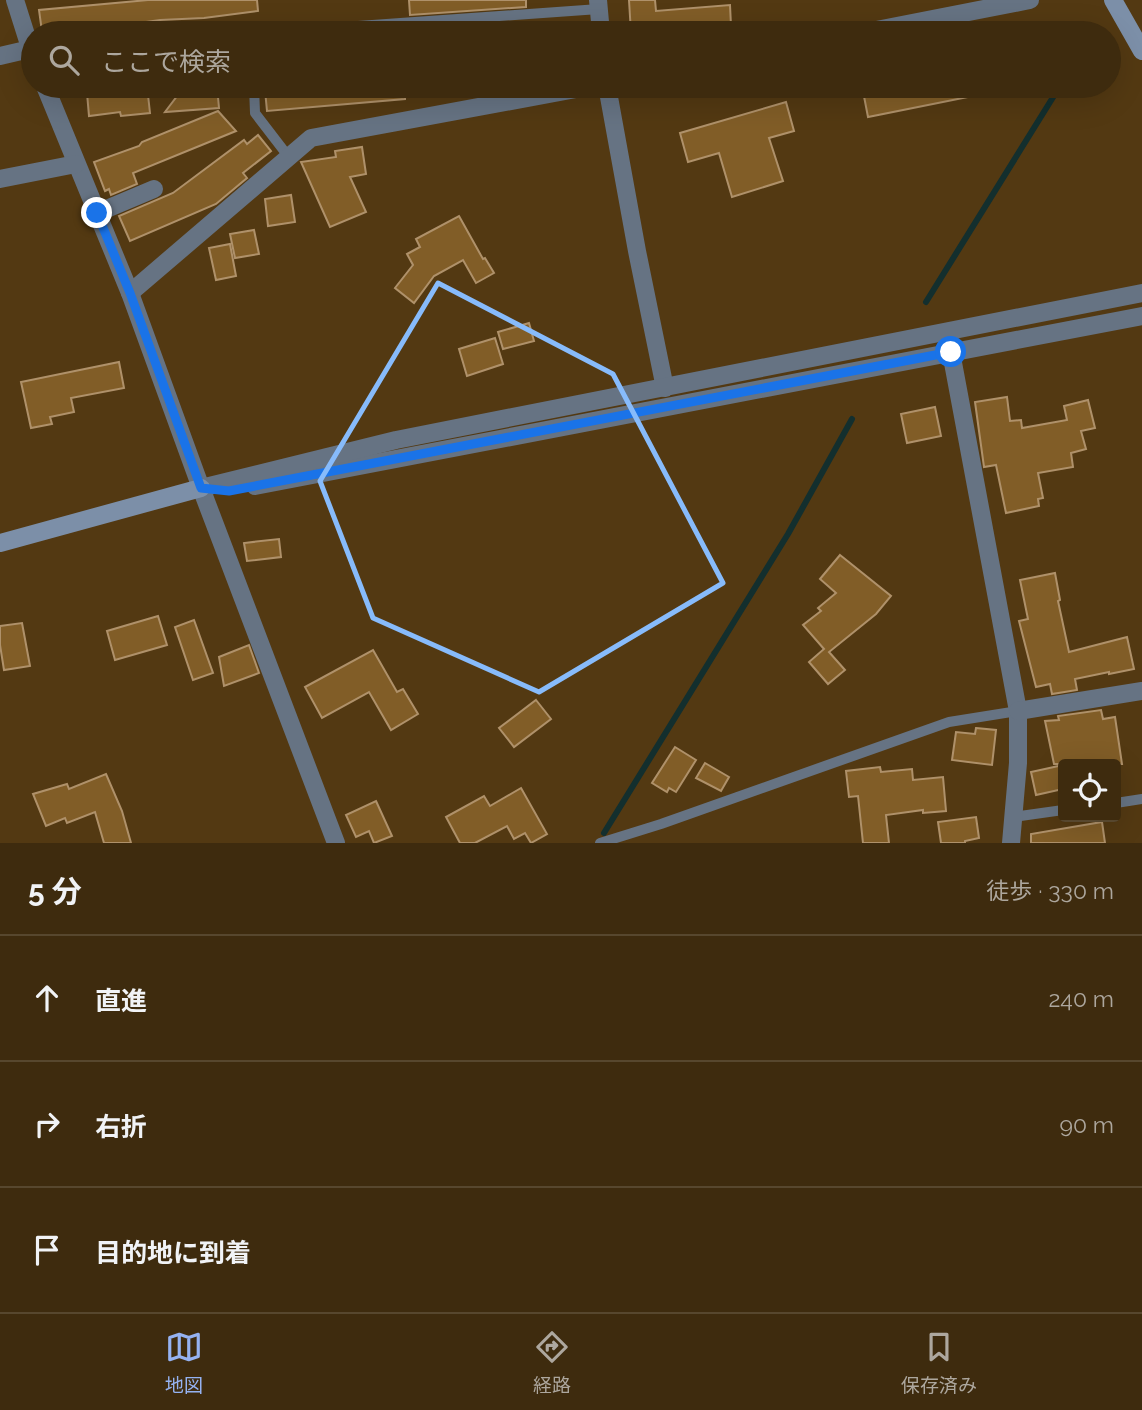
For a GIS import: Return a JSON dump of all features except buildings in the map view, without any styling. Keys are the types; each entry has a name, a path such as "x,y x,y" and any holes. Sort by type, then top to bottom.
{"street":[{"path":"15,0 22,21"},
{"path":"922,21 1030,0"},
{"path":"1113,0 1142,51"},
{"path":"0,56 21,53"},
{"path":"50,98 130,293 336,843"},
{"path":"130,293 311,138 527,98"},
{"path":"609,98 665,388"},
{"path":"0,179 76,164"},
{"path":"97,213 154,189"},
{"path":"0,543 201,488 396,440 1142,293"},
{"path":"201,488 229,491 1142,316"},
{"path":"951,352 1018,711 1018,763 1010,843"},
{"path":"1018,711 1142,691"}],"lane":[{"path":"404,21 598,5"},
{"path":"254,98 255,113 288,156"},
{"path":"600,843 948,722 1018,711"},
{"path":"1121,802 1142,799"},
{"path":"1013,817 1058,811"}],"highlighted area":[{"path":"438,283 613,374 723,583 539,692 373,618 320,481"}],"waterway":[{"path":"926,302 1053,98"},
{"path":"604,833 788,534 852,419"}],"route":[{"path":"97,213 130,293 201,488 229,491 951,352"}]}
